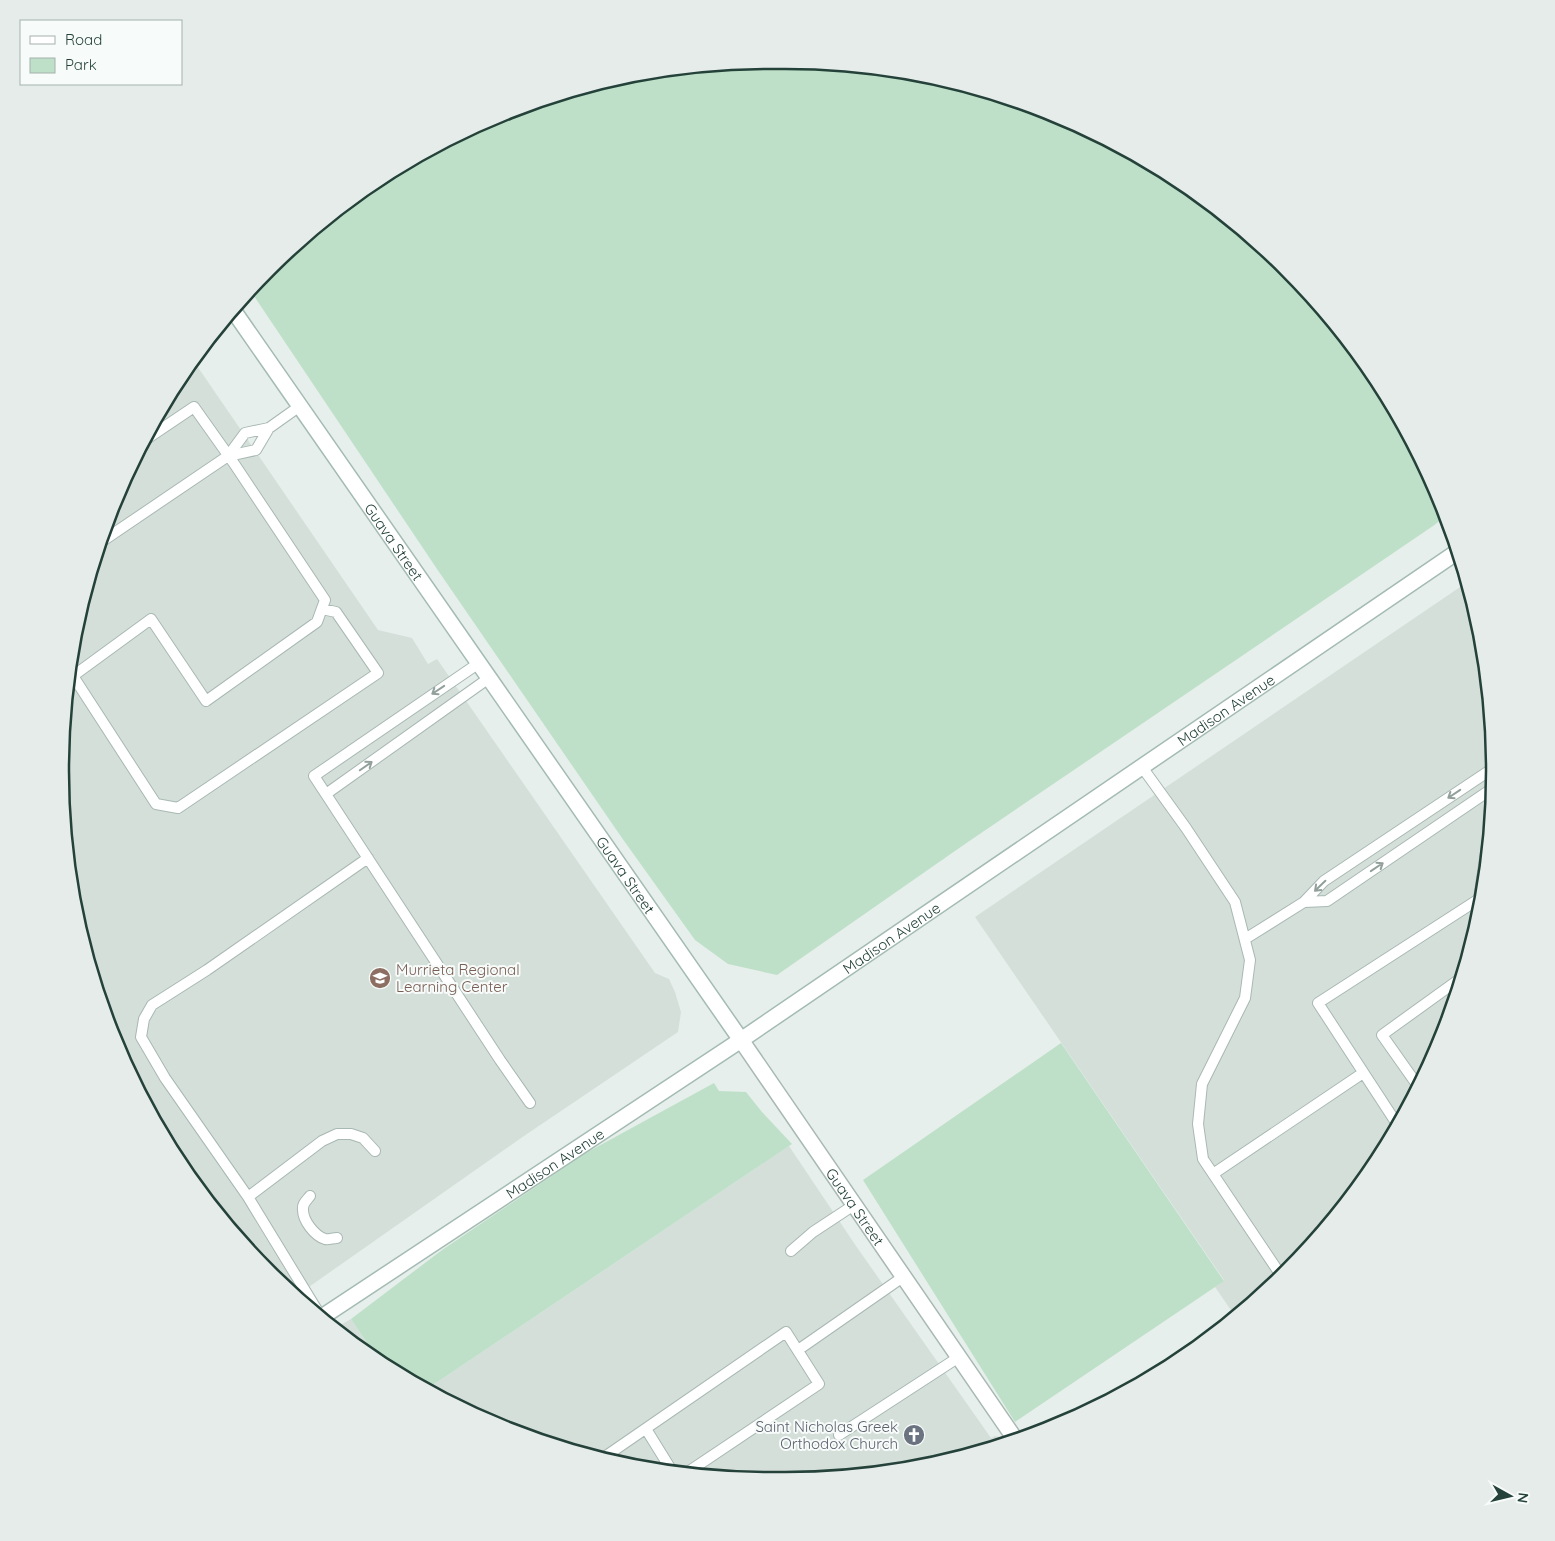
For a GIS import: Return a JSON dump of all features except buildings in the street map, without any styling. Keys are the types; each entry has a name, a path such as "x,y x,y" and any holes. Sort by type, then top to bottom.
{"street":[{"name":"Guava Street","path":"237,315 742,1040 1012,1434"},
{"name":"Madison Avenue","path":"326,1313 742,1040 1452,555"}],"lane":[{"path":"109,536 228,456 245,433 269,428 300,406"},
{"path":"77,669 151,620 206,701 317,622 322,609 325,600 194,407 156,433"},
{"path":"228,456 256,450 269,428"},
{"path":"75,679 156,804 178,808 378,673 336,612 322,609"},
{"path":"479,662 314,776 530,1103"},
{"path":"326,794 490,678"},
{"path":"1142,767 1186,828 1235,902 1245,939 1250,960 1245,998 1202,1084 1198,1124 1203,1159 1277,1270"},
{"path":"1245,939 1304,902 1324,881 1486,773"},
{"path":"1304,902 1327,901 1485,793"},
{"path":"312,1301 248,1197 165,1078 141,1036 144,1019 152,1005 368,858"},
{"path":"1393,1118 1318,1003 1474,902"},
{"path":"1414,1081 1382,1035 1453,983"},
{"path":"1213,1174 1364,1073"},
{"path":"248,1197 322,1141 337,1134 351,1134 363,1138 375,1151"},
{"path":"310,1196 304,1204 303,1212 308,1223 316,1234 326,1239 337,1238"},
{"path":"791,1251 813,1232 854,1205"},
{"path":"798,1350 904,1277"},
{"path":"610,1453 786,1332 819,1384 694,1468"},
{"path":"839,1435 959,1357"},
{"path":"646,1429 668,1464"}],"shaded area":[{"name":"Murrieta Regional Learning Center","path":"197,366 378,630 412,638 428,664 437,659 655,973 669,979 675,992 681,1012 678,1032 524,1136 302,1292 274,1267 243,1233 214,1198 187,1160 141,1081 122,1039 106,996 93,952 82,907 75,862 70,816 69,770 70,725 75,679 82,634 93,589 106,545 122,502 141,460 163,420"},
{"path":"1461,586 1473,634 1485,725 1485,816 1473,907 1449,996 1433,1039 1414,1081 1368,1160 1341,1198 1312,1233 1281,1267 1231,1311 1215,1287 1224,1280 975,917"},
{"path":"789,1146 856,1246 991,1438 995,1436 1002,1437 921,1459 876,1466 830,1471 725,1471 634,1459 589,1448 545,1435 502,1419 433,1385"},
{"path":"351,1319 368,1345 343,1327 340,1325"}],"green space":[{"path":"725,70 830,70 921,82 966,93 1010,106 1053,122 1095,141 1174,187 1212,214 1281,274 1341,343 1368,381 1392,420 1414,460 1440,521 965,844 777,975 728,964 695,940 622,838 437,569 254,296 274,274 343,214 381,187 460,141 502,122 545,106 589,93 634,82"},
{"path":"1061,1043 1224,1281 1015,1422 863,1180"},
{"path":"714,1083 719,1091 746,1092 792,1144 433,1385 368,1345 351,1319 442,1250 584,1154"}],"place":[{"name":"Murrieta Regional Learning Center","path":"380,978"},
{"name":"Saint Nicholas Greek Orthodox Church","path":"914,1435"}]}
